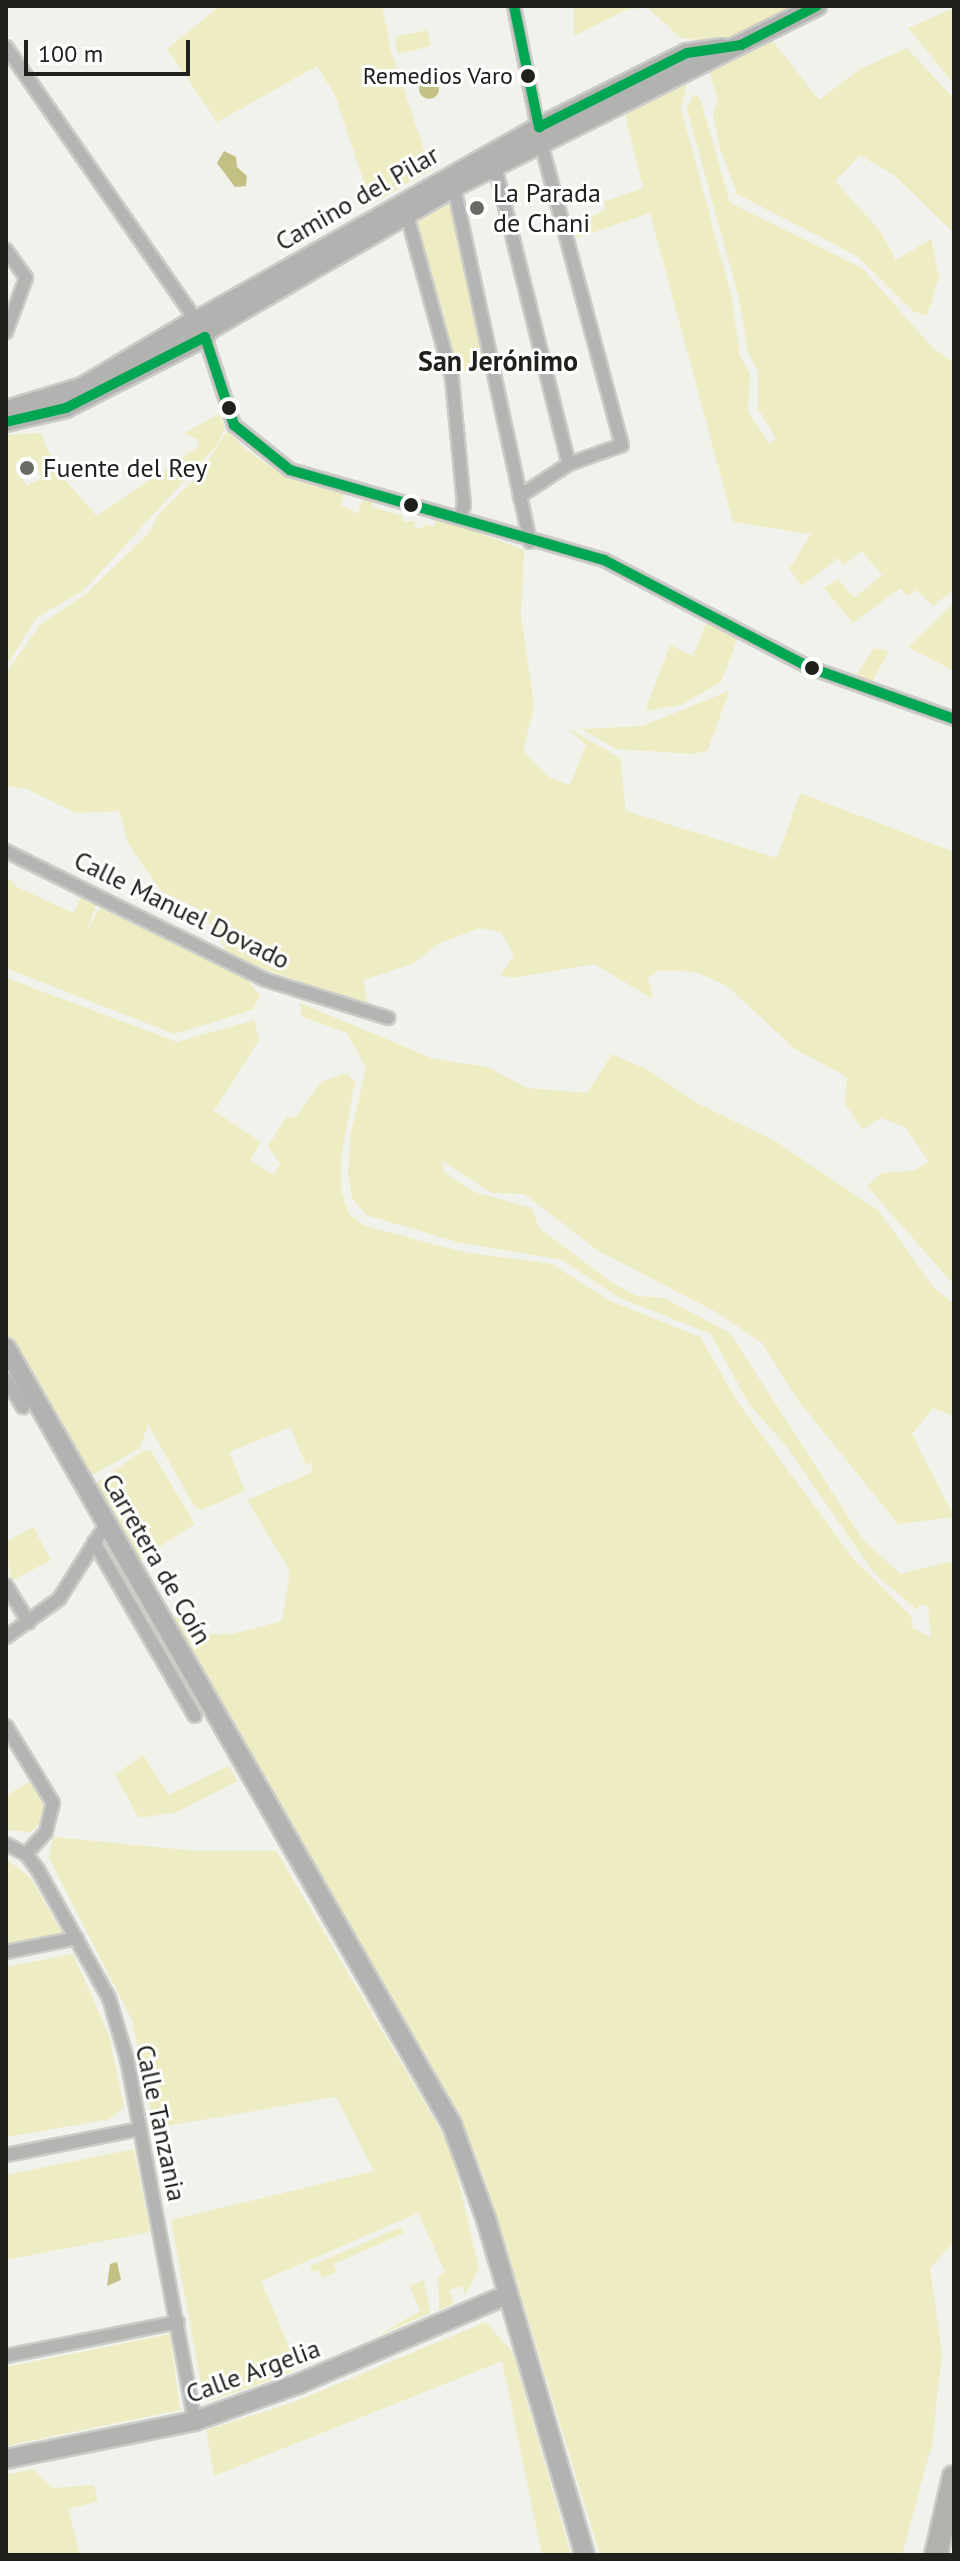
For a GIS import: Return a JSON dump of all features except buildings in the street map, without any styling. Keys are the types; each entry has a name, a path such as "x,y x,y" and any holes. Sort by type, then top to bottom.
{"highway":[{"path":"936,2555 954,2477"}],"street":[{"path":"514,6 540,135 622,445 569,464 520,496"},
{"name":"Camino del Pilar","path":"6,422 66,408 199,327 540,135 741,45 817,6"},
{"path":"6,47 199,327 234,425 273,459 310,477 460,518 530,542 604,560 811,668 954,719"},
{"name":"Camino del Pilar","path":"6,410 82,387 199,327 495,166 540,135"},
{"path":"495,166 569,464"},
{"path":"454,187 530,542"},
{"path":"407,215 452,378 464,505 460,518"},
{"path":"6,250 26,278 6,332"},
{"name":"Calle Manuel Dovado","path":"6,851 266,980 388,1018"},
{"name":"Carretera de Coín","path":"6,1348 452,2125 585,2555"},
{"path":"6,1379 23,1407"},
{"path":"6,1637 59,1599 107,1523"},
{"path":"94,1542 195,1716"},
{"path":"6,1585 29,1623"},
{"path":"6,1726 53,1803 46,1832 26,1854 6,1844"},
{"name":"Calle Tanzania","path":"26,1854 109,1998 140,2129 195,2421"},
{"path":"6,1952 77,1938"},
{"path":"6,2155 140,2129"},
{"name":"Calle Argelia","path":"6,2459 195,2421 298,2384 507,2295"},
{"path":"6,2356 178,2322"}],"green space":[{"path":"220,6 382,6 391,51 431,170 371,204 335,95 317,66 217,122 167,49"},
{"path":"574,6 800,6 725,43 681,38 648,8 628,9 574,36"},
{"path":"954,8 954,82 953,83 908,28"},
{"path":"427,30 431,46 398,54 395,37"},
{"path":"772,40 819,100 860,69 907,48 954,99 954,233 894,175 860,155 835,181 880,231 896,260 931,239 939,276 927,316 913,311 857,256 737,194 720,148 713,115 718,100 709,71"},
{"path":"687,82 681,108 732,299 740,356 750,374 748,412 769,444 776,438 758,409 758,371 748,352 739,299 687,109 693,94 700,98 730,203 862,268 933,348 954,363 954,590 933,606 916,590 907,596 900,588 853,623 824,588 838,579 854,598 882,575 862,551 844,565 838,558 802,586 789,569 811,534 733,522 650,213 577,238 574,228 605,209 603,202 643,188 625,114"},
{"path":"453,199 490,362 455,376 414,224"},
{"path":"219,414 225,427 218,444 85,589 36,618 6,666 6,435 41,433 56,470 97,516 199,446 197,439 184,433","holes":["30,456 42,478 27,486 15,464"]},
{"path":"228,430 244,448 289,479 344,494 341,505 358,514 363,498 373,499 372,507 402,516 403,522 416,521 414,526 423,529 425,524 433,527 437,517 524,550 521,616 534,706 523,751 549,777 570,785 586,745 566,727 620,758 626,811 777,858 800,793 954,852 954,1285 867,1186 882,1173 913,1171 929,1162 905,1127 880,1118 863,1130 845,1104 847,1077 795,1049 727,986 696,972 659,970 648,978 653,999 594,964 513,978 500,975 514,955 501,932 480,928 440,943 414,963 363,980 368,1006 231,957 201,910 161,891 129,845 119,811 76,813 25,788 6,787 6,673 40,625 86,594 150,532 157,516 198,476"},
{"path":"954,603 954,671 908,647"},
{"path":"706,623 738,638 721,682 681,705 645,711 670,645 693,656"},
{"path":"874,648 889,651 870,685 854,679"},
{"path":"729,691 708,750 694,754 616,749 582,729 642,726"},
{"path":"6,876 17,887 73,913 82,896 96,905 86,932 100,908 244,976 260,996 252,1010 174,1034 6,968"},
{"path":"6,978 177,1042 254,1020 259,1040 214,1111 261,1142 250,1160 273,1175 280,1164 268,1146 287,1116 295,1118 322,1081 347,1073 355,1082 341,1157 341,1191 349,1214 365,1226 463,1252 552,1264 608,1300 700,1337 737,1401 854,1560 911,1616 913,1628 931,1638 928,1606 920,1605 917,1610 874,1573 786,1446 749,1404 711,1334 618,1297 562,1260 457,1242 366,1215 352,1198 348,1172 351,1132 366,1068 347,1033 301,1016 300,1003 434,1059 488,1067 527,1088 587,1093 612,1054 646,1069 697,1103 775,1141 879,1211 934,1288 954,1304 954,1416 933,1408 912,1434 954,1517 898,1524 797,1399 762,1343 716,1312 597,1250 524,1194 492,1193 441,1160 444,1172 474,1192 532,1208 539,1228 611,1282 637,1296 664,1298 730,1333 861,1537 900,1574 954,1561 954,2242 930,2268 942,2353 932,2444 902,2555 600,2555 486,2182 458,2112 163,1605 196,1635 233,1634 282,1621 290,1571 247,1500 311,1473 313,1462 306,1465 290,1427 229,1452 245,1491 201,1510 194,1506 148,1424 140,1448 89,1477 6,1333"},
{"path":"143,1451 151,1451 195,1524 137,1561 93,1485"},
{"path":"33,1527 51,1560 11,1581 6,1542"},
{"path":"143,1755 168,1795 229,1766 237,1781 177,1812 139,1818 115,1775"},
{"path":"32,1780 45,1803 44,1819 31,1832 6,1830 6,1796"},
{"path":"53,1837 197,1851 276,1851 450,2146 479,2268 465,2295 462,2286 449,2290 453,2304 439,2310 438,2276 445,2272 418,2213 261,2281 297,2367 286,2375 209,2401 203,2394 171,2220 374,2171 336,2097 154,2128 132,2020 49,1858"},
{"path":"6,1859 30,1877 62,1933 6,1944"},
{"path":"73,1954 109,2036 124,2107 110,2119 6,2137 6,1967"},
{"path":"134,2149 150,2232 6,2260 6,2175"},
{"path":"401,2227 404,2233 334,2264 336,2272 322,2278 318,2270 313,2272 310,2266"},
{"path":"424,2280 430,2313 377,2336 420,2311 409,2286"},
{"path":"486,2322 513,2353 571,2555 542,2555 502,2361 214,2476 206,2430 292,2403"},
{"path":"170,2334 180,2410 6,2446 6,2367"},
{"path":"33,2469 53,2488 94,2485 98,2501 68,2509 80,2555 6,2555 6,2475"}],"shaded area":[{"path":"425,79 433,79 439,89 433,99 425,99 419,93 419,85"},
{"path":"224,151 236,157 237,167 247,176 246,186 235,187 217,163"},
{"path":"117,2262 121,2280 107,2286 110,2264"}],"transit line":[{"path":"514,6 539,127 687,53 741,45 817,6"},
{"path":"6,422 66,408 205,337 234,425 290,470 604,560 811,668 954,719"}],"place":[{"name":"Remedios Varo","path":"528,76"},
{"name":"La Parada de Chani","path":"477,208"},
{"name":"Fuente del Rey","path":"27,468"}],"district":[{"name":"San Jerónimo","path":"498,361"}]}
